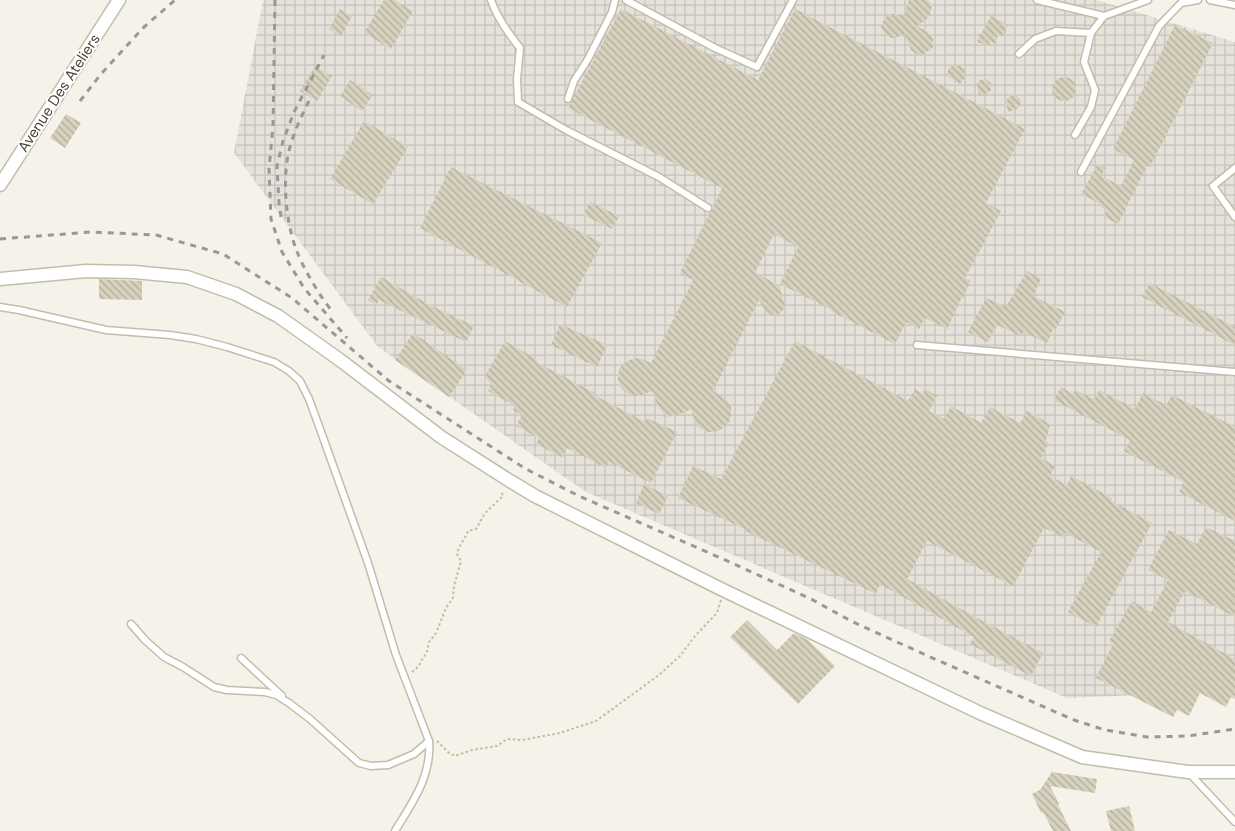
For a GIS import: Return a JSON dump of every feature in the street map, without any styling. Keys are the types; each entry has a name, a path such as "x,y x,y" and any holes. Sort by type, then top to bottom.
{"street":[{"name":"Avenue Des Ateliers","path":"0,185 119,0"},
{"path":"0,279 86,271 134,272 187,277 236,294 278,316 340,360 441,437 535,496 723,590 980,714 1082,757 1188,772 1235,772"}],"lane":[{"path":"491,0 508,33 520,48 517,79 518,102 566,130 659,177 708,208"},
{"path":"568,100 574,81 612,12 615,0"},
{"path":"626,0 715,48 757,67 793,0"},
{"path":"1037,0 1104,16"},
{"path":"1075,135 1091,107 1094,90 1084,62 1091,33 1104,16 1148,0"},
{"path":"1081,172 1159,26 1181,4 1198,0"},
{"path":"1210,0 1235,6"},
{"path":"1019,54 1035,39 1056,31 1091,33"},
{"path":"1235,168 1213,186 1235,217"},
{"path":"0,307 106,330 196,339 274,362 289,371 300,381 309,399 368,563 396,655 429,741 430,753 426,776 395,831"},
{"path":"917,345 1235,372"},
{"path":"131,624 164,657 214,687 227,690 265,692 276,695 310,718 359,763 371,766 388,765 414,754 429,741"},
{"path":"241,658 289,703"},
{"path":"1188,772 1235,822"}],"path":[{"path":"405,678 419,666 446,608 453,598 454,586 461,561 457,554 459,546 468,531 476,529 485,513 503,496 502,493 510,481"},
{"path":"425,728 448,753 455,756 472,750 496,746 507,739 522,740 560,733 596,721 659,675 680,656 694,636 717,613 723,590"}],"shaded area":[{"path":"263,0 1097,0 1235,42 1235,691 1067,698 586,492 378,347 234,153"}],"building":[{"path":"384,0 394,0 413,11 391,49 364,33"},
{"path":"909,0 928,0 932,6 928,18 917,26 928,32 933,39 933,47 919,55 910,48 905,34 891,38 884,34 881,27 884,19 890,14 905,16"},
{"path":"340,9 352,16 341,36 329,29"},
{"path":"621,9 758,80 795,9 1025,129 986,203 1001,211 965,278 971,281 947,329 925,318 919,329 906,322 895,344 780,284 798,247 774,234 755,273 779,285 785,306 779,314 772,315 766,312 759,300 713,391 728,401 731,407 730,420 726,426 714,432 708,432 697,426 691,409 681,414 667,417 658,406 652,391 636,396 624,391 618,380 620,368 624,363 636,358 651,363 693,280 680,273 722,188 568,108"},
{"path":"991,16 1008,25 1002,37 998,35 995,44 990,42 989,46 977,42 980,33"},
{"path":"1175,25 1213,43 1150,167 1147,166 1118,224 1104,217 1107,210 1101,207 1102,205 1081,194 1098,164 1106,168 1101,176 1121,186 1134,160 1113,149"},
{"path":"954,65 960,66 965,73 965,77 960,84 946,75 949,68"},
{"path":"315,66 332,76 317,101 300,91"},
{"path":"1059,77 1069,77 1076,84 1076,94 1069,101 1059,101 1052,94 1052,84"},
{"path":"985,79 991,83 991,90 979,96 977,84 980,80"},
{"path":"350,80 373,95 362,111 340,96"},
{"path":"1014,95 1020,99 1020,106 1008,112 1006,101"},
{"path":"66,114 81,123 65,148 50,138"},
{"path":"364,121 408,147 373,204 330,179"},
{"path":"451,167 602,243 567,307 420,228"},
{"path":"590,202 619,216 612,229 583,215"},
{"path":"1027,271 1041,279 1033,296 1065,312 1056,329 1054,327 1047,343 1024,332 1021,336 997,325 988,342 968,332 986,298 1006,307"},
{"path":"381,277 433,307 474,326 466,342 379,300 376,305 368,300"},
{"path":"99,279 142,281 142,300 99,299"},
{"path":"1150,283 1235,327 1235,345 1142,297"},
{"path":"560,324 607,345 597,367 551,345"},
{"path":"413,333 467,370 449,397 395,360"},
{"path":"505,341 538,360 536,362 645,422 647,418 677,432 651,483 609,462 606,468 567,448 562,457 536,444 539,438 516,426 522,415 513,410 515,406 488,391 491,384 485,376"},
{"path":"795,341 908,401 915,389 923,394 924,388 937,396 929,411 944,419 951,406 981,423 990,407 1020,423 1027,411 1050,424 1046,441 1049,443 1041,458 1055,466 1050,476 1067,485 1071,476 1112,498 1111,501 1152,523 1096,627 1068,612 1101,552 1066,533 1063,537 1044,528 1013,586 927,541 907,579 1043,653 1031,676 970,644 974,637 880,584 876,594 678,498 693,466 721,479"},
{"path":"1061,387 1073,394 1075,390 1094,399 1099,390 1135,409 1143,393 1166,405 1172,395 1235,427 1235,521 1179,492 1184,482 1124,451 1130,440 1054,400"},
{"path":"644,484 668,496 659,514 636,503"},
{"path":"1206,527 1235,541 1235,617 1185,591 1168,622 1235,659 1235,699 1231,697 1226,707 1200,693 1189,716 1177,710 1173,717 1096,678 1113,644 1109,641 1132,601 1151,612 1168,580 1148,570 1169,530 1197,544"},
{"path":"747,620 777,650 794,633 808,640 835,666 798,704 730,637"},
{"path":"1052,772 1097,779 1095,793 1050,786 1071,831 1053,831 1043,812 1041,813 1032,794 1040,790"},
{"path":"1129,806 1135,831 1111,831 1106,811"}],"railway":[{"path":"80,101 101,74 143,28 175,0"},
{"path":"275,0 273,126 269,169 271,219 282,252 304,288 347,338"},
{"path":"281,217 277,166 283,141 294,112 324,55"},
{"path":"309,101 295,132 287,162 286,200 290,227 299,256 312,281 332,311"},
{"path":"0,239 91,232 156,235 223,254 292,298 389,381 526,469 579,496 723,559 811,599 853,622 1074,720 1105,730 1147,737 1188,736 1235,729"}]}
